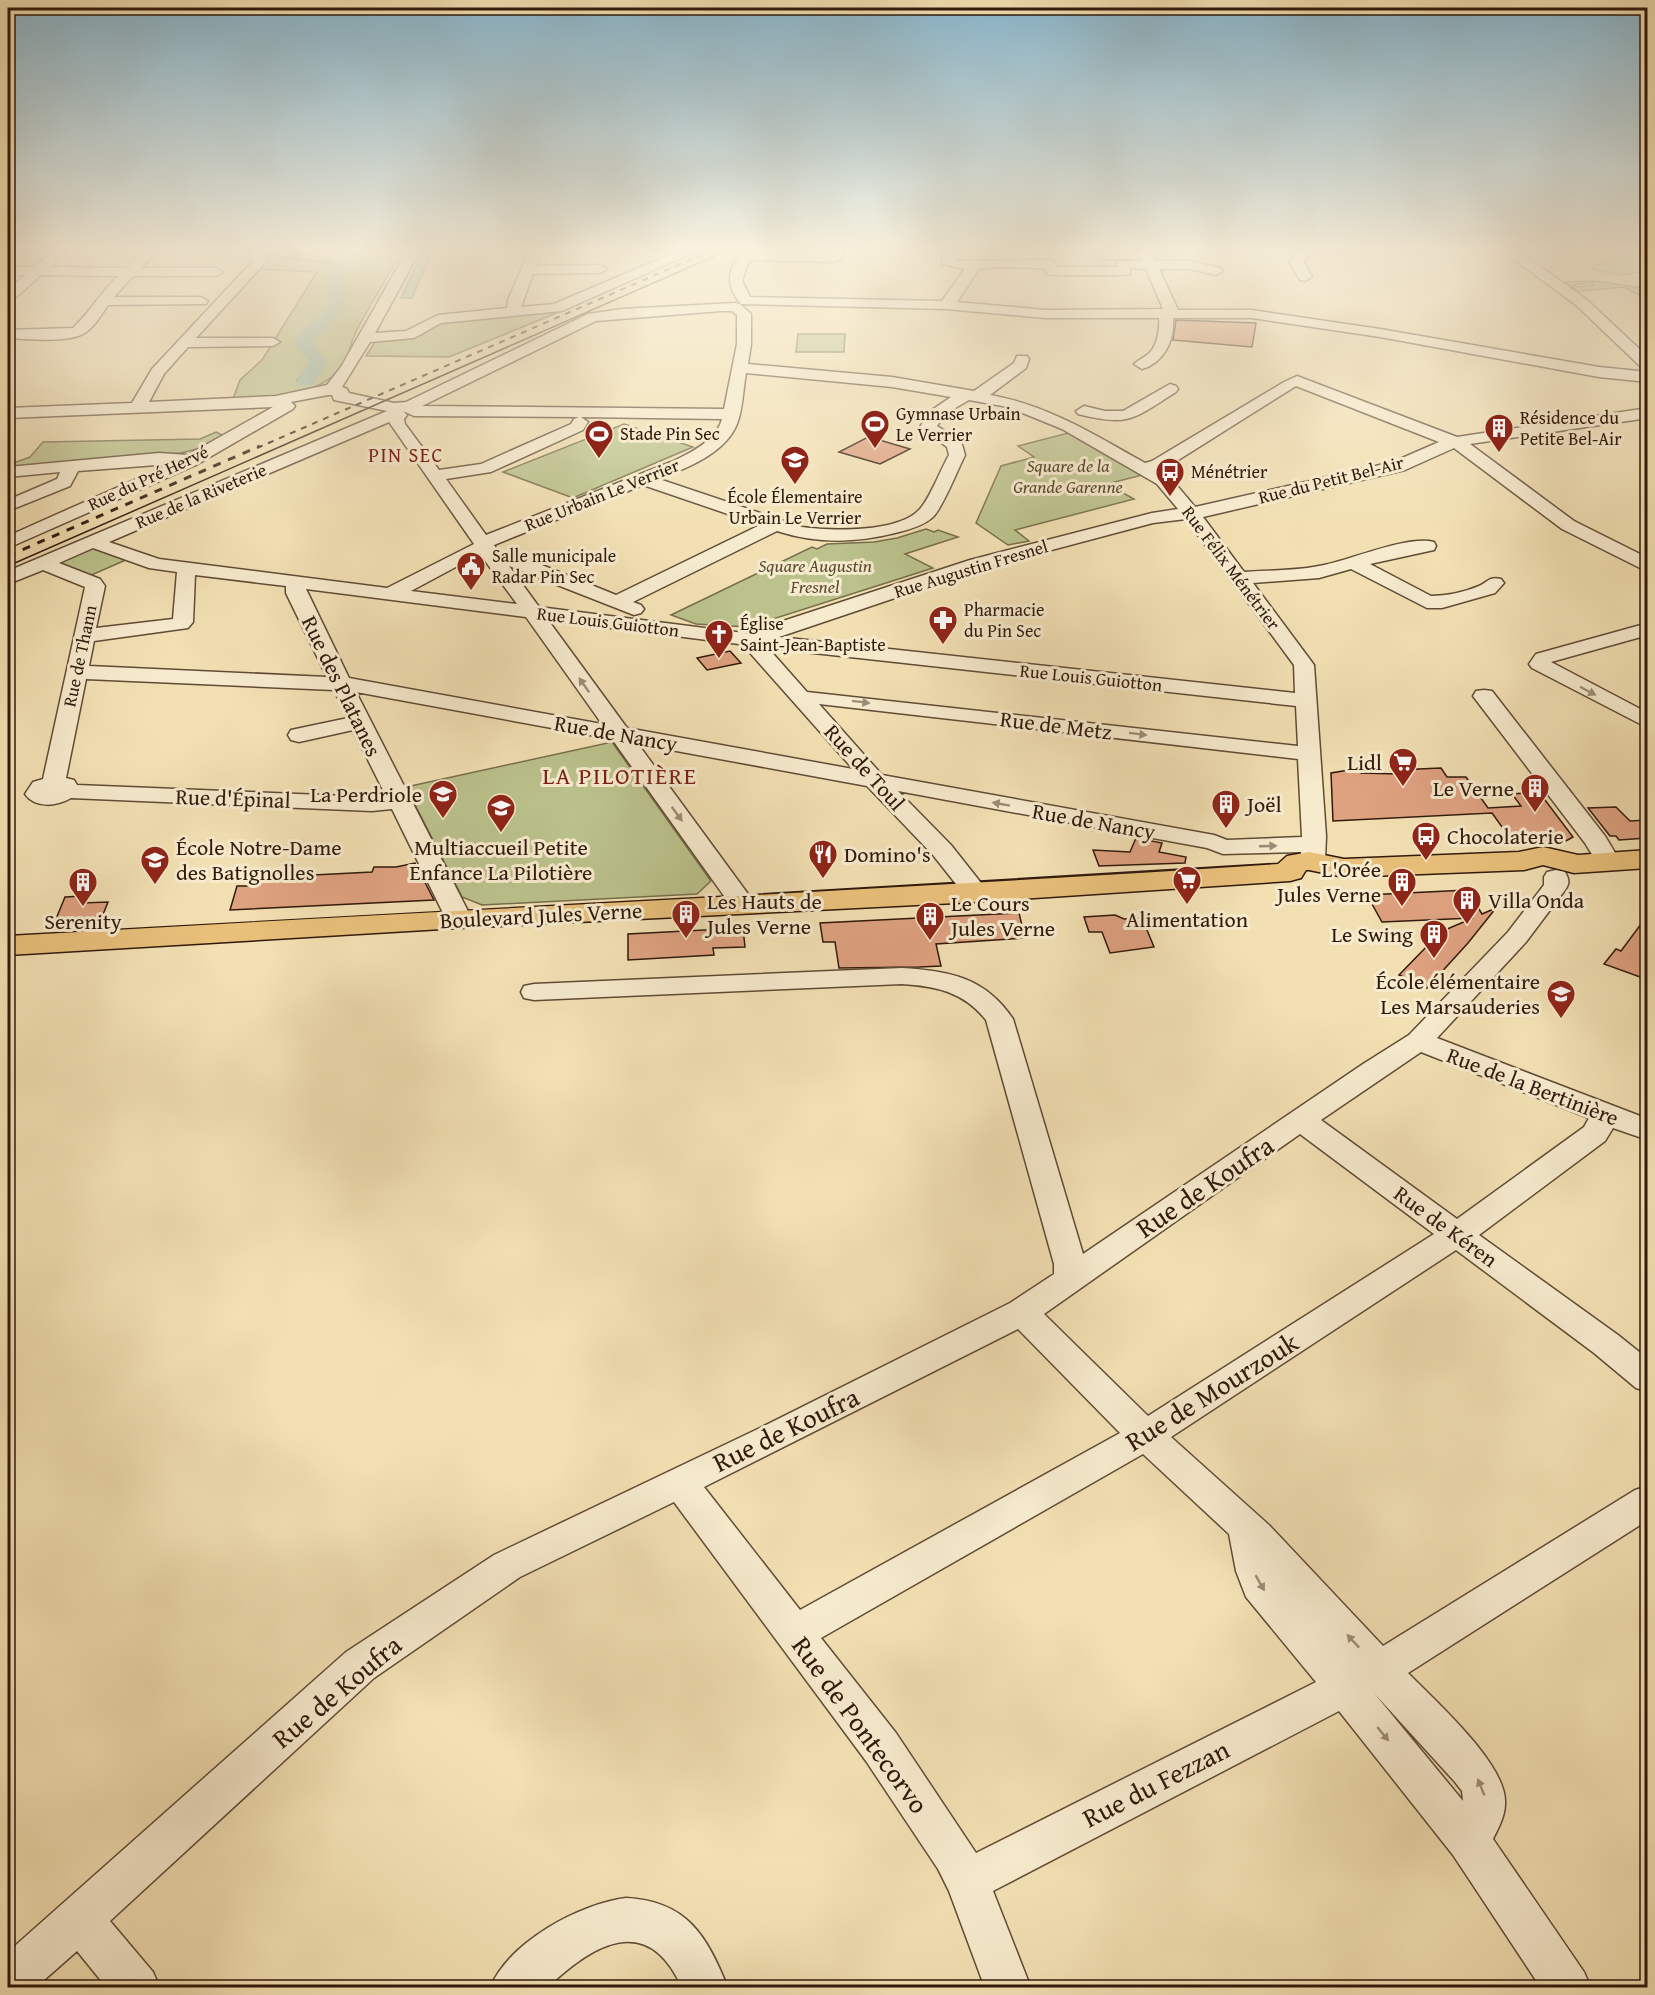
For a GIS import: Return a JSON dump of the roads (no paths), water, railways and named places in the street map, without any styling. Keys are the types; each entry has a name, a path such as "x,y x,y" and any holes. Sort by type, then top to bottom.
{"main road":[{"name":"Boulevard Jules Verne","path":"8,946 459,919 976,893 1254,875 1317,864 1364,878 1546,869 1608,861 1647,859"}],"street":[{"path":"138,407 156,372 185,342"},
{"path":"362,342 327,395 402,411 729,414"},
{"name":"Rue de la Riveterie","path":"8,578 365,424 402,411 541,342"},
{"name":"Rue Urbain Le Verrier","path":"390,594 473,550 487,549 641,479 677,466 706,450 729,424 729,414 744,342"},
{"path":"1142,364 1154,356 1161,342"},
{"name":"Rue de la Riveterie","path":"1423,342 1599,372 1647,376"},
{"path":"1622,342 1647,366"},
{"path":"641,479 799,532 841,536 877,533 917,520 932,507 957,455 955,445 928,427 930,420 947,404 973,395 1016,369 1021,365 1022,359"},
{"name":"Rue Félix Ménétrier","path":"740,368 882,380 973,395 1017,405 1070,412 1174,491 1304,665 1317,864"},
{"path":"1145,468 1158,465 1293,383 1456,442 1568,525 1647,566"},
{"path":"1126,416 1170,389"},
{"name":"Rue du Pré Hervé","path":"8,543 190,461 290,402 327,395"},
{"path":"8,413 290,402"},
{"path":"402,411 396,419 397,424 743,905"},
{"path":"1070,412 1126,416 1149,422"},
{"name":"Rue du Petit Bel-Air","path":"1190,513 1399,466 1456,442 1647,412"},
{"path":"435,476 485,468 577,427 580,422"},
{"path":"8,472 159,458 178,458 190,461"},
{"path":"8,506 64,482 72,466"},
{"name":"Rue Augustin Fresnel","path":"756,640 790,625 977,564 1152,518 1190,513"},
{"path":"617,602 774,525"},
{"name":"Rue Louis Guiotton","path":"93,542 156,564 756,640 1306,701"},
{"path":"1240,578 1319,572 1410,548 1427,546"},
{"path":"487,549 641,612"},
{"name":"Rue de Thann","path":"42,563 93,583 95,586 76,672 60,787"},
{"path":"1354,563 1427,602 1442,602 1465,596 1488,589 1494,583"},
{"path":"83,636 181,624 183,622 185,575 188,568"},
{"name":"Rue des Platanes","path":"300,582 296,586 296,593 459,919"},
{"path":"1643,634 1539,661 1539,664 1647,722"},
{"name":"Rue de Toul","path":"756,640 758,650 875,781 942,850 976,893"},
{"name":"Rue de Nancy","path":"76,672 340,683 1214,842 1223,847 1317,864"},
{"path":"1484,696 1596,841 1608,861"},
{"name":"Rue de Metz","path":"802,698 1309,754"},
{"path":"299,735 359,722"},
{"name":"Rue d'Épinal","path":"60,787 372,804 400,801"},
{"name":"Rue de Nancy","path":"1223,847 1235,862 1254,875"},
{"name":"Rue de Koufra","path":"8,1981 80,1919 360,1665 507,1566 774,1437 1022,1312 1373,1070 1419,1041 1517,937 1556,885 1546,869"},
{"path":"534,992 902,976 928,977 953,983 972,991 987,1001 999,1019 1070,1264 1070,1280"},
{"name":"Rue de la Bertinière","path":"1419,1041 1457,1058 1647,1130"},
{"name":"Rue de Mourzouk","path":"793,1634 1146,1436 1458,1234 1595,1134 1606,1114"},
{"name":"Rue de Kéren","path":"1302,1121 1458,1234 1589,1332 1647,1379"},
{"path":"1022,1312 1146,1436 1254,1536 1250,1542 1253,1571 1259,1585 1362,1678 1468,1840 1569,1988"},
{"path":"1589,1332 1598,1329 1614,1333 1647,1355"},
{"name":"Rue de Pontecorvo","path":"679,1482 881,1747 952,1854 967,1881 1008,1988"},
{"name":"Rue du Fezzan","path":"967,1881 1362,1678 1647,1501"},
{"path":"80,1919 137,1988"},
{"path":"513,1988 568,1941 590,1928 611,1921 634,1919 654,1924 681,1943 695,1963 705,1988"}],"waterway":[{"path":"303,342 318,362 306,381"}],"tram line":[{"path":"8,566 519,342"}],"railway":[{"path":"257,448 501,342"},
{"path":"8,556 260,446"}],"place":[{"name":"Gymnase Urbain Le Verrier","path":"875,450"},
{"name":"Résidence du Petite Bel-Air","path":"1499,454"},
{"name":"Stade Pin Sec","path":"599,460"},
{"name":"École Élementaire Urbain Le Verrier","path":"795,486"},
{"name":"Ménétrier","path":"1170,498"},
{"name":"Salle municipale Radar Pin Sec","path":"471,592"},
{"name":"Pharmacie du Pin Sec","path":"943,646"},
{"name":"Église Saint-Jean-Baptiste","path":"719,660"},
{"name":"Lidl","path":"1403,788"},
{"name":"Le Verne","path":"1535,814"},
{"name":"La Perdriole","path":"443,820"},
{"name":"Joël","path":"1226,830"},
{"name":"Multiaccueil Petite Enfance La Pilotière","path":"501,834"},
{"name":"Chocolaterie","path":"1426,862"},
{"name":"Domino's","path":"823,880"},
{"name":"École Notre-Dame des Batignolles","path":"155,886"},
{"name":"Alimentation","path":"1187,906"},
{"name":"Serenity","path":"83,908"},
{"name":"L'Orée Jules Verne","path":"1402,908"},
{"name":"Villa Onda","path":"1467,926"},
{"name":"Les Hauts de Jules Verne","path":"686,940"},
{"name":"Le Cours Jules Verne","path":"930,942"},
{"name":"Le Swing","path":"1434,960"},
{"name":"École élémentaire Les Marsauderies","path":"1561,1020"}],"district":[{"name":"PIN SEC","path":"406,455"},
{"name":"LA PILOTIÈRE","path":"620,776"}],"park label":[{"name":"Square de la Grande Garenne","path":"1068,476"},
{"name":"Square Augustin Fresnel","path":"815,576"}]}
